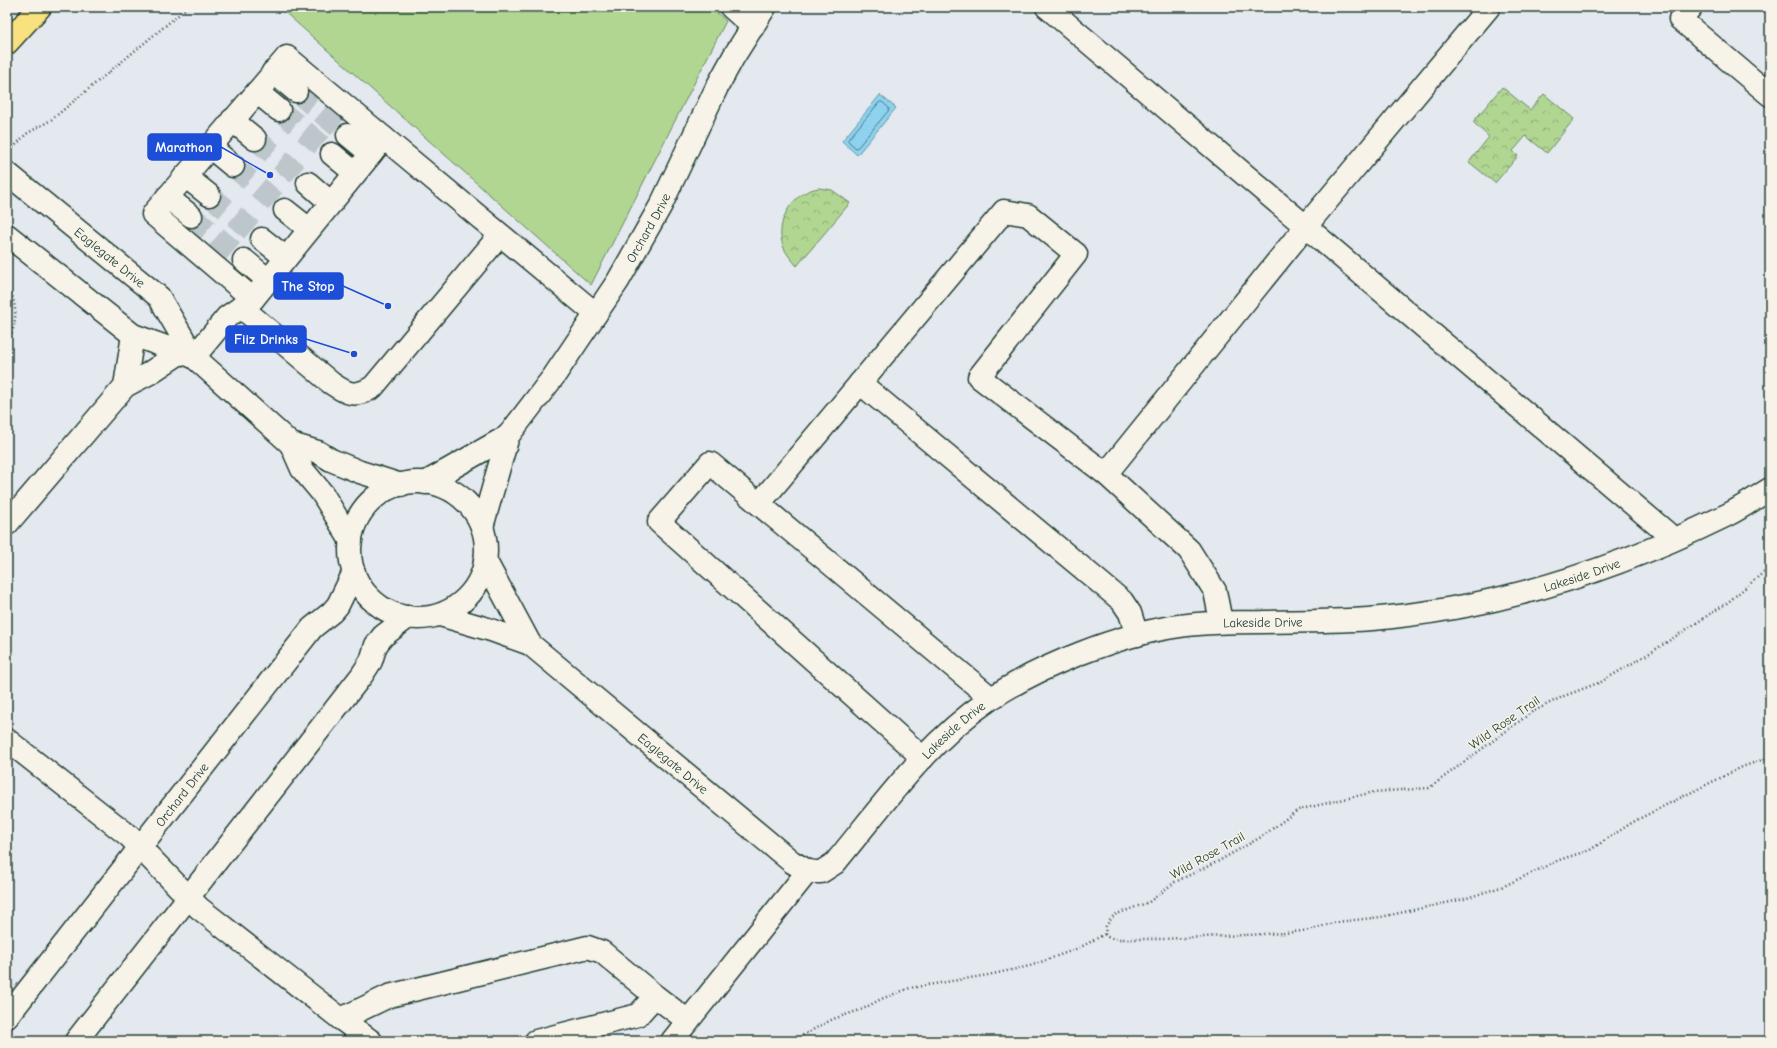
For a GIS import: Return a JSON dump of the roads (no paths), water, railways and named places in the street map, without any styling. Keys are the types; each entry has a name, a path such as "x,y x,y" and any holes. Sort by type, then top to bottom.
{"main road":[{"path":"7,43 40,7"}],"street":[{"path":"731,7 753,27"},
{"name":"Orchard Drive","path":"482,527 508,436 554,376 596,314 640,244 661,205 718,87 765,7"},
{"path":"1047,7 1674,539"},
{"path":"1106,474 1306,226 1489,7"},
{"path":"1691,7 1680,19 1770,95"},
{"path":"500,235 373,387 364,392 353,394 343,391 331,383 153,214 287,57 377,146 500,235 596,314"},
{"path":"273,72 296,91"},
{"path":"257,92 279,110"},
{"path":"232,120 255,139"},
{"path":"348,135 377,146"},
{"path":"7,524 125,386 187,354 227,317 247,303 268,280 377,146"},
{"path":"210,147 233,166"},
{"path":"332,154 355,173"},
{"name":"Eaglegate Drive","path":"7,173 159,297 187,354"},
{"path":"185,176 209,195"},
{"path":"308,183 331,203"},
{"path":"167,197 191,216"},
{"path":"286,210 309,229"},
{"path":"759,504 1004,211 1028,215 1076,254 979,377 1106,474 1189,550 1216,591 1221,622"},
{"name":"Eaglegate Drive","path":"7,235 133,335 187,354 291,444 318,452 331,460 353,469 401,485"},
{"path":"262,239 286,258"},
{"path":"244,260 268,280"},
{"path":"125,386 133,335"},
{"path":"860,383 1122,601 1130,613 1137,635"},
{"name":"Orchard Drive","path":"424,483 508,436"},
{"name":"Eaglegate Drive","path":"291,444 302,469 322,493 350,541"},
{"path":"923,758 659,522 710,463 991,698"},
{"path":"424,483 439,486 453,492 465,501 475,513 485,537 485,560 482,575 475,588 465,599 454,608 440,615 424,618 408,617 390,612 374,602 362,588 354,572 350,557 350,541 362,512 373,500 386,491 401,485 424,483"},
{"name":"Lakeside Drive","path":"672,1041 815,872 835,863 923,758 955,725 991,698 1031,676 1068,658 1137,635 1178,626 1221,622 1302,622 1398,617 1500,600 1544,588 1612,565 1727,515 1770,489"},
{"name":"Eaglegate Drive","path":"485,560 530,644"},
{"name":"Orchard Drive","path":"7,1017 312,628 335,608 354,572"},
{"name":"Eaglegate Drive","path":"440,615 492,630 530,644 792,862 815,872"},
{"path":"76,1041 362,675 370,661 376,645 383,636 408,617"},
{"path":"7,740 115,824 199,908 371,1041"},
{"path":"341,1019 389,996 588,947 602,952 688,1021"},
{"path":"536,1041 638,1015 655,996"}],"water":[{"path":"880,95 896,108 857,155 842,141"}],"tunnel":[{"path":"296,91 348,135"},
{"path":"279,110 332,154"},
{"path":"255,139 308,183"},
{"path":"233,166 285,210"},
{"path":"209,195 262,239"},
{"path":"191,216 244,260"}],"place":[{"name":"Marathon","path":"270,175"},
{"name":"The Stop","path":"388,306"},
{"name":"Fiiz Drinks","path":"354,354"}]}
